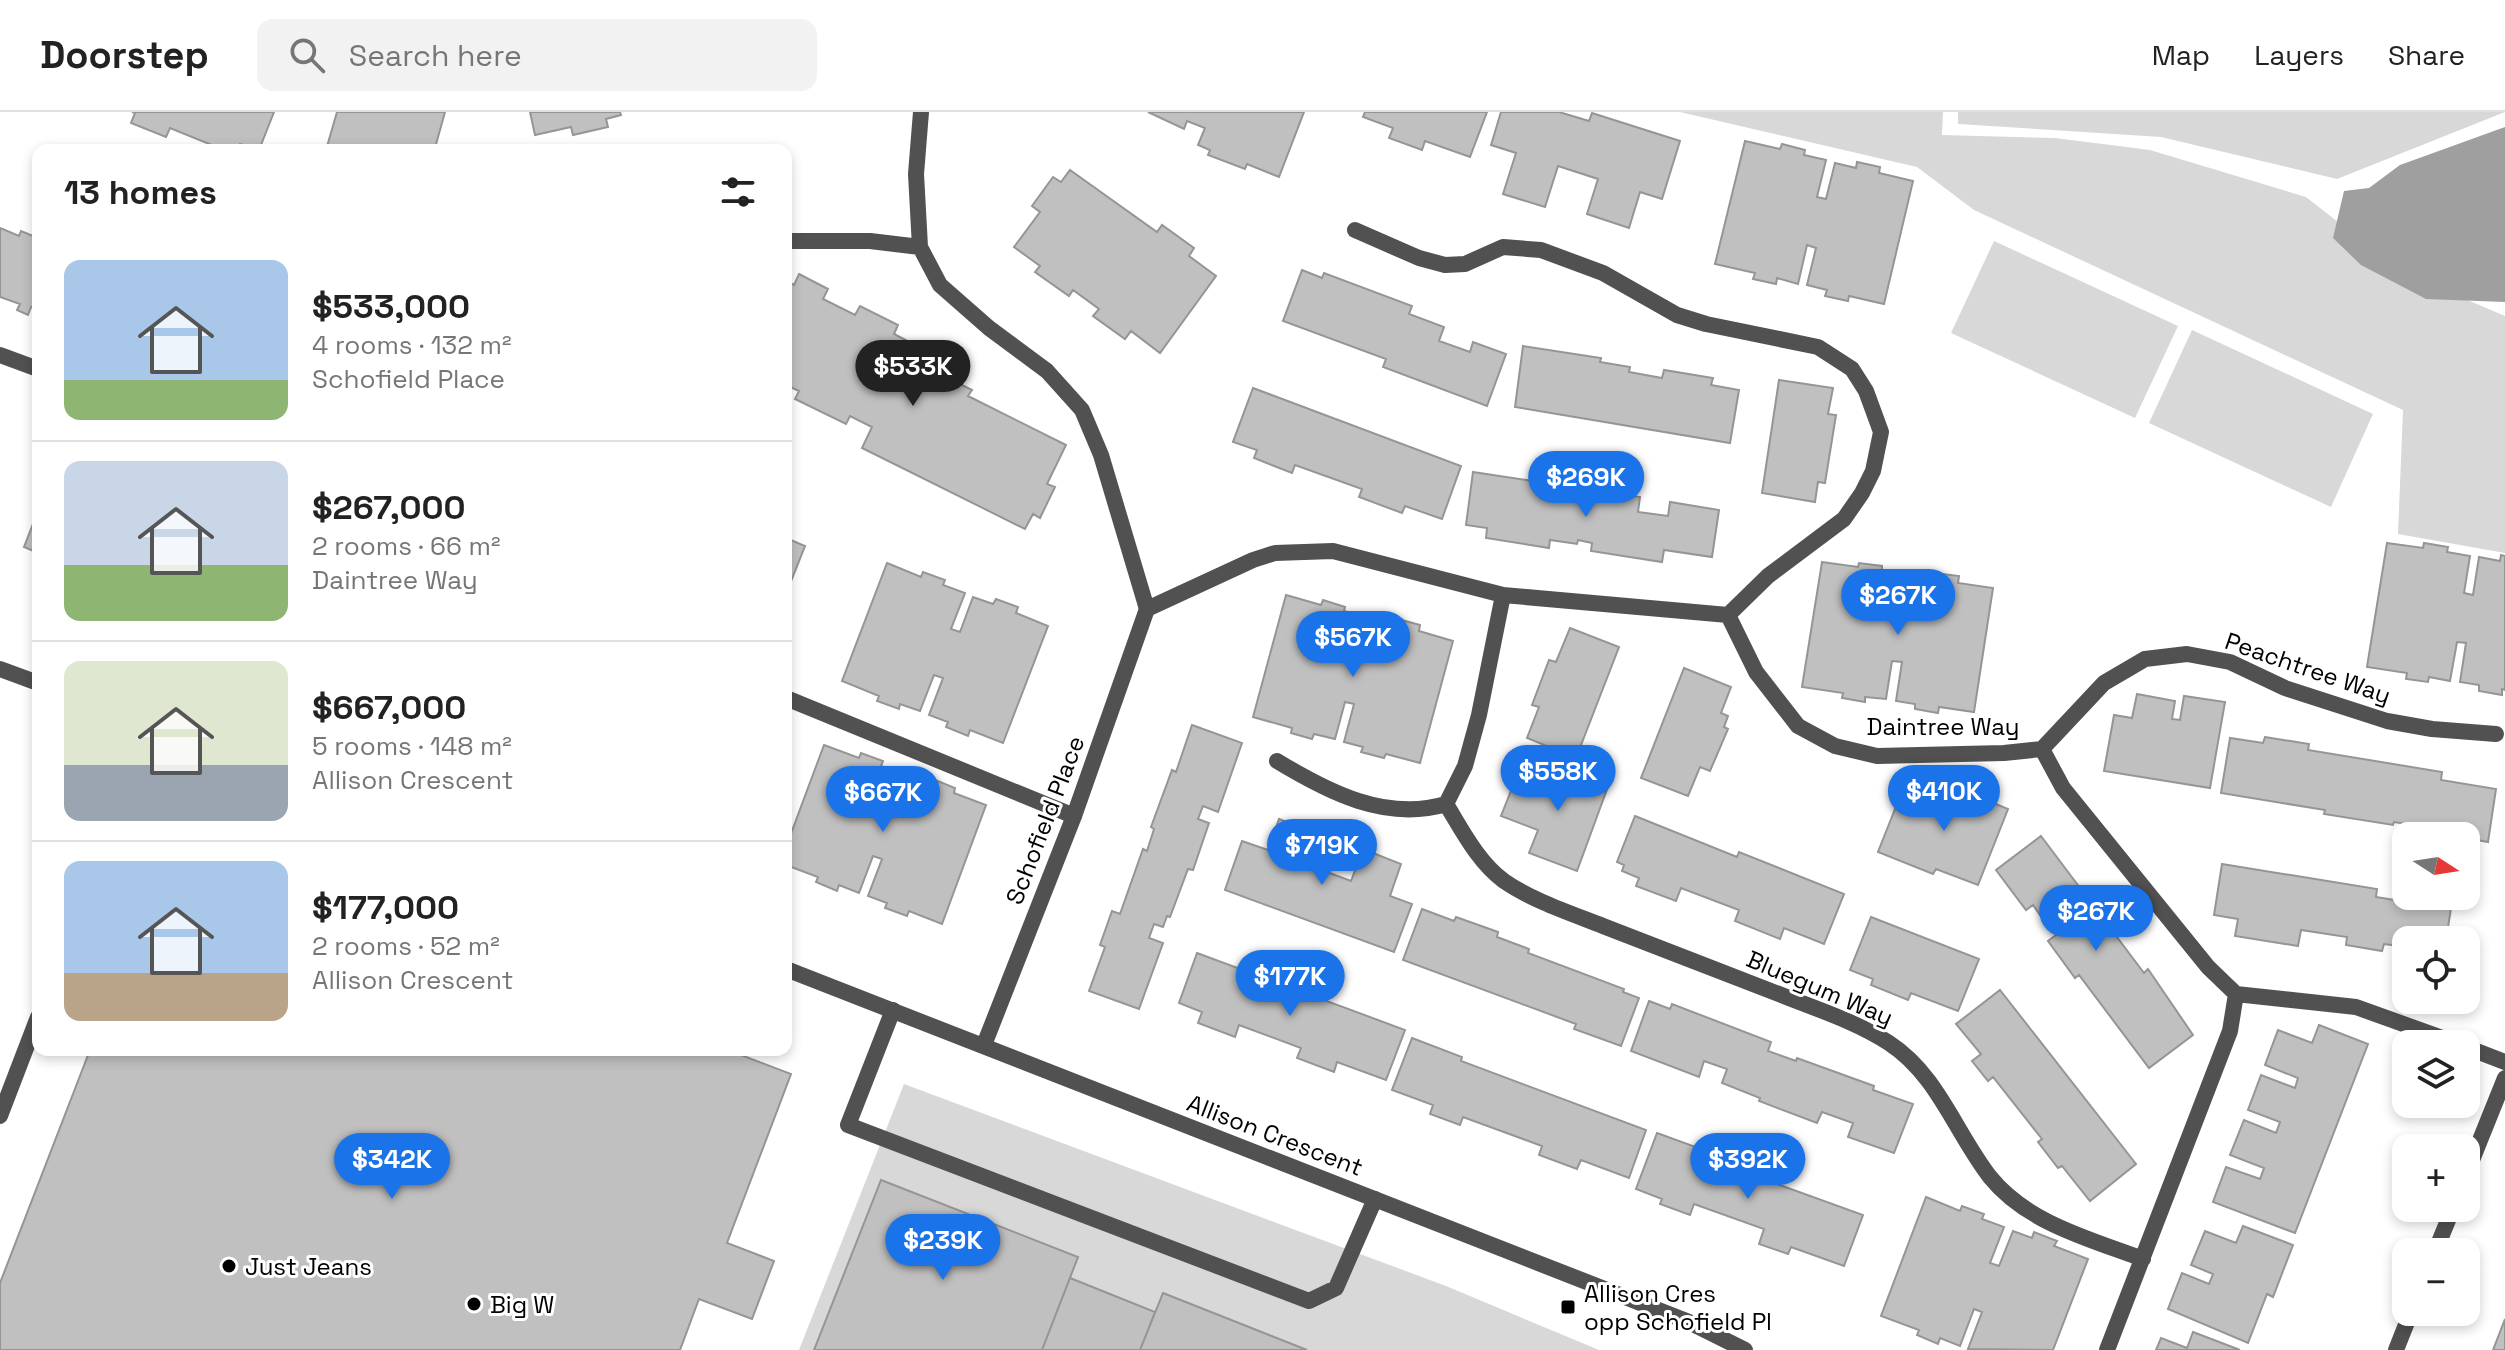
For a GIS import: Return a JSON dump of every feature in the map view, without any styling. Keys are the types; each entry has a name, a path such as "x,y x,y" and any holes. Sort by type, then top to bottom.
{"street":[{"path":"921,112 916,174 920,247 940,285 989,328 1047,371 1082,410 1101,455 1147,609 1253,560 1275,553 1307,550 1333,551 1503,595 1728,615 1768,576 1844,519 1873,471 1881,432 1866,391 1852,369 1818,347 1677,315 1603,273 1541,250 1503,247 1465,264 1445,265 1419,258 1355,230"},
{"path":"792,241 870,241 920,247"},
{"path":"0,355 32,367"},
{"path":"1277,761 1308,780 1377,806 1412,811 1446,804 1465,766 1479,715 1503,595"},
{"name":"Schofield Place","path":"984,1045 1074,816 1147,609"},
{"name":"Daintree Way","path":"1728,615 1756,672 1798,726 1835,746 1877,756 2042,749 2063,788 2208,967 2236,994"},
{"name":"Peachtree Way","path":"2042,749 2104,683 2145,659 2187,654 2230,662 2285,688 2387,721 2432,729 2496,734"},
{"path":"0,669 32,681"},
{"path":"792,700 1074,816"},
{"name":"Bluegum Way","path":"1446,804 1485,863 1503,880 1527,894 1824,1012 1889,1043 1912,1061 1933,1085 1959,1131 1992,1179 2013,1198 2047,1223 2143,1259"},
{"name":"Allison Crescent","path":"792,971 1689,1322 1745,1350"},
{"path":"2107,1350 2230,1031 2236,994 2356,1007 2420,1030"},
{"path":"893,1010 848,1125 862,1131 1309,1301 1336,1288 1375,1199"},
{"path":"0,1116 32,1033"},
{"path":"2480,1052 2505,1062"},
{"path":"2480,1140 2505,1078"},
{"path":"2396,1350 2405,1326"}],"shaded area":[{"path":"1680,112 1943,112 1942,135 2055,138 2150,150 2306,197 2402,272 2505,316 2505,553 2398,534 2403,410 1974,210 1917,167"},
{"path":"1958,112 2505,112 2337,179 2161,137 1958,124"},
{"path":"2505,127 2505,302 2426,299 2361,265 2333,238 2344,191 2369,188 2400,165"},
{"path":"1994,241 2178,326 2135,418 1951,333"},
{"path":"2192,330 2373,414 2331,507 2149,423"},
{"path":"904,1084 1446,1286 1599,1350 799,1350"}],"building":[{"path":"132,112 274,112 261,144 209,144 170,128 166,137 131,123 135,113"},
{"path":"337,112 445,112 436,144 328,144"},
{"path":"530,112 620,112 621,115 606,119 608,127 573,135 571,127 535,135"},
{"path":"1148,112 1304,112 1279,177 1247,164 1245,169 1208,155 1210,150 1198,145 1205,128 1187,121 1184,129"},
{"path":"1365,112 1487,112 1470,157 1425,141 1422,150 1389,138 1393,128 1363,117"},
{"path":"1501,112 1559,112 1589,121 1592,113 1680,141 1662,199 1640,192 1629,228 1587,214 1598,179 1558,166 1545,207 1503,194 1516,153 1491,145"},
{"path":"1745,141 1780,149 1782,144 1805,150 1804,155 1826,160 1817,197 1826,199 1835,163 1856,168 1857,162 1880,167 1879,173 1913,181 1884,304 1849,296 1848,301 1825,296 1827,290 1807,285 1816,248 1807,245 1798,284 1777,278 1776,284 1753,279 1755,273 1715,264"},
{"path":"1070,170 1157,232 1162,225 1194,248 1189,256 1216,276 1160,353 1131,331 1125,339 1093,316 1099,309 1073,290 1069,296 1035,272 1040,266 1014,247 1040,212 1032,206 1053,177 1061,182"},
{"path":"0,228 19,236 21,231 32,236 32,307 28,315 17,310 20,304 0,297"},
{"path":"1302,270 1322,278 1324,273 1412,306 1409,314 1444,327 1439,341 1470,352 1473,342 1506,354 1487,406 1383,367 1386,359 1283,321"},
{"path":"799,274 828,289 823,299 855,315 860,306 898,325 894,334 921,348 911,368 935,380 938,373 972,390 968,396 1066,445 1047,484 1055,487 1040,518 1033,514 1025,529 862,448 872,427 850,416 846,424 795,399 799,391 792,388 794,285"},
{"path":"1523,346 1601,358 1600,362 1630,367 1629,372 1662,378 1664,370 1713,378 1711,385 1739,390 1730,443 1515,407"},
{"path":"1779,380 1833,388 1828,414 1836,415 1825,483 1818,482 1815,502 1762,493"},
{"path":"1253,388 1461,466 1442,519 1405,506 1402,513 1359,497 1362,489 1295,465 1292,473 1254,458 1257,450 1233,442"},
{"path":"1473,472 1640,497 1638,512 1668,516 1670,502 1719,510 1712,557 1664,550 1662,562 1591,551 1592,543 1578,540 1577,544 1550,540 1549,548 1486,538 1487,528 1466,525"},
{"path":"32,526 32,550 24,547"},
{"path":"792,541 805,546 792,579"},
{"path":"2387,543 2423,548 2424,543 2448,547 2447,552 2470,556 2464,593 2473,595 2479,557 2500,561 2501,555 2505,556 2505,690 2502,689 2502,695 2479,691 2479,685 2460,682 2466,643 2457,642 2450,681 2429,677 2428,682 2406,679 2407,673 2367,667"},
{"path":"1822,562 1858,567 1859,563 1882,566 1882,571 1904,574 1899,612 1908,613 1913,576 1934,579 1935,573 1959,576 1958,583 1993,588 1974,712 1939,707 1938,713 1915,709 1915,704 1896,701 1902,662 1892,661 1886,699 1865,697 1865,702 1842,698 1843,693 1802,687"},
{"path":"887,563 921,577 923,572 945,580 943,585 965,593 951,629 960,632 973,597 993,604 996,599 1018,607 1016,613 1048,626 1003,743 970,730 968,736 946,727 948,722 929,715 943,678 934,675 920,711 900,704 899,709 877,701 879,696 842,681"},
{"path":"1286,595 1321,605 1323,600 1345,607 1344,611 1367,617 1357,654 1366,656 1376,620 1396,625 1398,619 1420,625 1419,631 1453,641 1420,763 1386,754 1384,758 1361,752 1363,747 1344,742 1354,704 1345,702 1335,739 1314,734 1312,739 1291,733 1292,728 1253,717"},
{"path":"1570,628 1619,647 1576,758 1527,738 1539,707 1532,705 1549,660 1556,662"},
{"path":"1684,668 1731,687 1721,713 1728,716 1724,727 1728,729 1710,771 1700,767 1688,796 1641,778"},
{"path":"2137,694 2175,701 2172,719 2180,720 2184,696 2225,702 2210,788 2104,771 2114,715 2132,718"},
{"path":"1192,725 1242,743 1218,812 1203,806 1198,819 1209,823 1193,870 1188,869 1170,917 1167,916 1163,927 1154,924 1149,938 1163,943 1139,1009 1089,991 1105,947 1100,945 1112,911 1120,914 1143,849 1147,851 1154,829 1151,827 1172,770 1176,772"},
{"path":"2265,737 2309,744 2308,750 2442,772 2441,780 2496,789 2488,842 2480,841 2480,822 2392,822 2392,825 2221,793 2230,738 2263,743"},
{"path":"824,745 859,758 861,753 883,761 881,766 903,774 889,810 898,813 911,778 931,785 933,779 955,788 954,793 986,805 942,924 909,911 907,916 885,908 887,903 868,896 882,859 873,856 859,893 839,885 837,891 816,882 818,877 792,867 792,831"},
{"path":"1564,763 1610,781 1577,871 1529,853 1538,830 1501,816 1518,773 1554,788"},
{"path":"1925,778 1960,792 1952,812 1964,816 1972,794 2008,809 1978,885 1936,869 1933,874 1878,852 1901,794 1916,800"},
{"path":"1635,816 1737,857 1739,852 1844,894 1824,944 1784,928 1780,939 1735,921 1739,910 1681,888 1676,901 1636,886 1639,878 1622,871 1624,865 1617,862"},
{"path":"1279,819 1320,834 1308,865 1351,881 1363,849 1401,864 1390,896 1412,904 1394,952 1225,890 1242,841 1268,850"},
{"path":"2041,836 2144,973 2148,969 2193,1035 2149,1068 2079,975 2075,978 2048,941 2060,932 2045,911 2040,915 2033,905 2026,910 1996,870"},
{"path":"2222,864 2377,889 2376,897 2392,900 2392,910 2451,910 2448,926 2392,926 2392,945 2384,944 2382,951 2346,945 2347,937 2301,930 2298,946 2235,936 2238,919 2214,915"},
{"path":"1422,909 1498,932 1497,937 1529,949 1528,953 1624,989 1623,992 1639,998 1621,1046 1574,1029 1576,1024 1403,960"},
{"path":"1871,917 1979,959 1958,1011 1911,993 1908,1000 1871,985 1873,979 1850,970"},
{"path":"1197,953 1405,1030 1386,1080 1337,1062 1334,1072 1297,1058 1301,1048 1239,1025 1235,1037 1198,1023 1202,1012 1179,1003"},
{"path":"2000,990 2136,1164 2090,1201 2062,1166 2058,1168 2038,1142 2042,1139 1993,1077 1988,1081 1972,1061 1981,1054 1956,1024"},
{"path":"1649,1001 1670,1009 1672,1004 1771,1042 1768,1051 1796,1061 1797,1058 1874,1086 1873,1090 1913,1104 1894,1153 1848,1137 1853,1123 1822,1112 1817,1123 1722,1083 1727,1069 1704,1061 1699,1077 1631,1051"},
{"path":"2319,1025 2368,1044 2295,1233 2213,1202 2226,1167 2260,1179 2264,1168 2230,1155 2244,1120 2276,1133 2280,1122 2248,1110 2261,1075 2295,1088 2298,1078 2265,1065 2278,1030 2312,1043"},
{"path":"1412,1038 1462,1057 1461,1061 1646,1130 1629,1178 1581,1160 1577,1169 1539,1155 1542,1146 1463,1117 1460,1125 1430,1114 1433,1105 1392,1090"},
{"path":"88,1056 744,1056 791,1074 727,1243 774,1261 752,1319 699,1299 680,1350 0,1350 0,1283"},
{"path":"1657,1133 1715,1154 1713,1160 1729,1166 1731,1162 1765,1174 1763,1179 1863,1215 1844,1266 1791,1247 1788,1254 1759,1244 1764,1229 1694,1204 1690,1215 1660,1204 1662,1199 1636,1189"},
{"path":"881,1180 1078,1257 1042,1350 814,1350"},
{"path":"1926,1197 1960,1211 1962,1206 1984,1214 1982,1219 2004,1227 1990,1263 1999,1266 2013,1231 2032,1238 2034,1232 2057,1241 2054,1246 2088,1259 2053,1350 1968,1349 1982,1312 1974,1309 1960,1346 1940,1338 1938,1344 1917,1335 1919,1330 1881,1316"},
{"path":"2243,1226 2293,1245 2273,1297 2267,1294 2248,1343 2168,1309 2182,1273 2209,1284 2213,1274 2191,1265 2205,1231 2236,1243"},
{"path":"1070,1278 1155,1312 1140,1350 1042,1350"},
{"path":"1163,1293 1307,1350 1140,1350"},
{"path":"2505,1319 2505,1350 2493,1350"},
{"path":"2193,1332 2240,1350 2156,1350 2161,1338 2187,1348"}],"place":[{"name":"Just Jeans","path":"229,1266"},
{"name":"Big W","path":"474,1304"},
{"name":"Allison Cres opp Schofield Pl","path":"1568,1307"}]}
